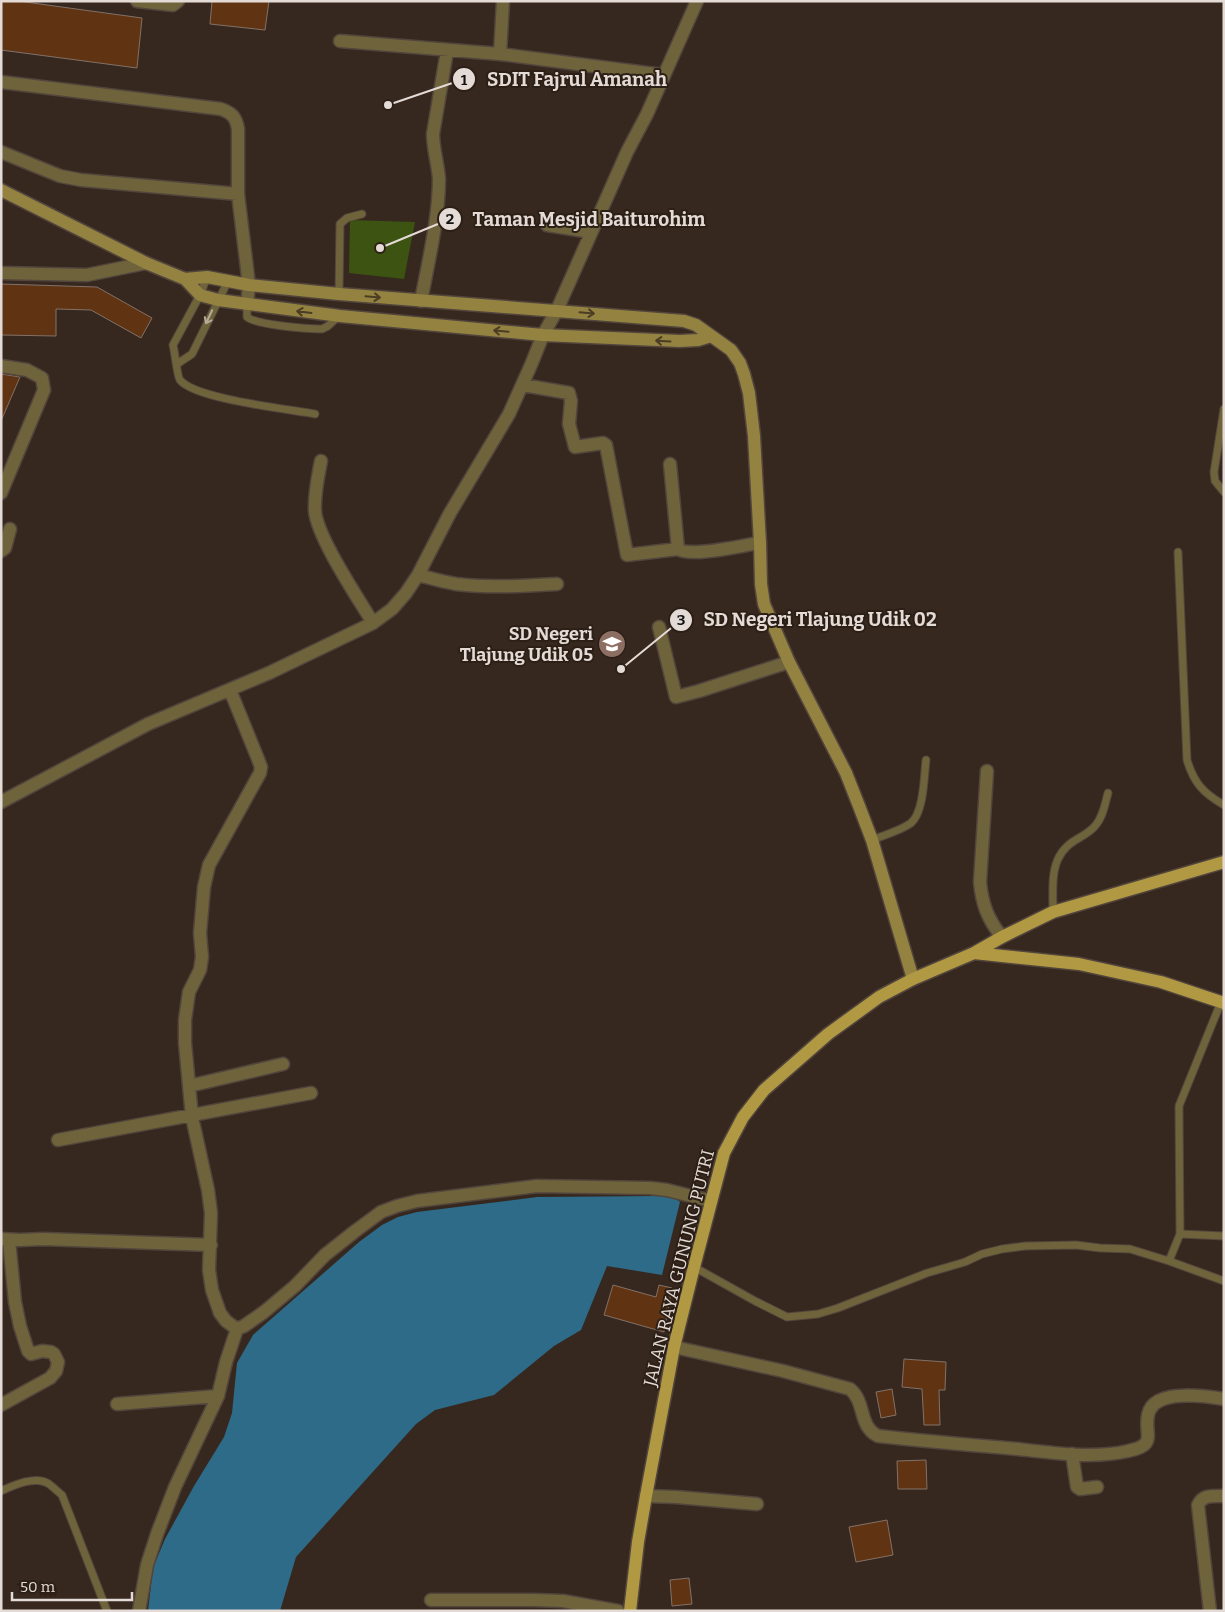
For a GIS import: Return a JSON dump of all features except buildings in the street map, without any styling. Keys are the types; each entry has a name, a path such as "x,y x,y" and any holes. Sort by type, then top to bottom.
{"main road":[{"path":"974,953 1053,912 1224,862"},
{"name":"JALAN RAYA GUNUNG PUTRI","path":"630,1611 638,1542 646,1496 674,1346 694,1267 724,1153 743,1117 764,1090 828,1034 879,997 974,953 1080,964 1161,982 1222,1003"}],"street":[{"path":"137,1 172,5 178,1"},
{"path":"500,54 503,1"},
{"path":"1,802 177,710 269,673 372,623 392,609 406,593 450,513 509,414 523,385 542,335 557,310 697,1"},
{"path":"340,41 500,54 663,75"},
{"path":"421,301 435,225 439,179 433,146 433,134 447,51"},
{"path":"1,82 221,108 229,112 236,120 238,129 238,194 249,285 247,305"},
{"path":"1,152 44,171 80,180 238,194"},
{"path":"1,190 146,263 185,279 200,295 218,300 340,316 542,335 680,341 698,340 711,336"},
{"path":"547,225 591,232"},
{"path":"1,273 87,275 146,263"},
{"path":"185,279 207,277 249,285 339,294 691,322 731,350 740,363 749,393 754,436 761,584 764,604 789,662 846,773 872,840 913,980"},
{"path":"1,366 27,370 42,378 44,390 1,493"},
{"path":"523,385 569,393 571,401 569,424 574,447 603,443 606,445 627,555 678,549 682,552 694,553 760,543"},
{"path":"321,461 315,500 318,524 329,548 372,623"},
{"path":"670,464 678,549"},
{"path":"1,551 5,548 10,529"},
{"path":"418,574 455,584 518,587 557,584"},
{"path":"659,628 674,695 678,698 789,662"},
{"path":"230,690 261,767 260,773 219,844 208,872 204,887 200,933 202,957 200,970 189,992 186,1004 184,1043 192,1116 211,1213 209,1270 214,1301 226,1322 237,1328 244,1326 295,1286 326,1255 381,1212 417,1201 537,1186 650,1188 712,1201"},
{"path":"987,771 980,882 987,915 1002,937"},
{"path":"189,1086 283,1064"},
{"path":"58,1140 311,1093"},
{"path":"1,1405 50,1378 56,1371 58,1362 51,1352 42,1351 31,1354 28,1351 14,1302 5,1239 211,1246"},
{"path":"139,1611 147,1565 157,1534 175,1487 211,1415 237,1328"},
{"path":"674,1346 783,1371 850,1389 856,1393 859,1399 867,1428 878,1436 1072,1454 1118,1453 1146,1444 1148,1438 1148,1415 1150,1409 1155,1404 1167,1398 1183,1395 1224,1399"},
{"path":"117,1404 218,1396"},
{"path":"1072,1454 1077,1487 1080,1489 1097,1487"},
{"path":"646,1496 757,1504"},
{"path":"1210,1611 1198,1505 1200,1501 1207,1497 1224,1496"},
{"path":"431,1600 563,1601 618,1611"}],"lane":[{"path":"339,294 340,224 347,218 362,214"},
{"path":"207,277 200,295 173,345 177,373 180,380 194,389 237,401 315,414"},
{"path":"177,364 192,354 228,281"},
{"path":"1224,409 1214,472 1215,481 1224,492"},
{"path":"1178,552 1187,760 1190,772 1200,787 1210,798 1224,805"},
{"path":"872,840 904,826 916,816 920,809 926,760"},
{"path":"1053,912 1055,869 1058,859 1071,842 1096,825 1108,793"},
{"path":"1170,1261 1180,1234 1179,1106 1222,1003"},
{"path":"1180,1234 1224,1236"},
{"path":"694,1267 787,1317 818,1314 927,1273 965,1262 982,1254 1025,1246 1076,1245 1130,1249 1170,1261 1224,1281"},
{"path":"1,1491 24,1482 35,1481 47,1483 62,1495 107,1611"}],"green space":[{"path":"350,220 415,222 404,279 349,273"}],"water":[{"path":"672,1196 680,1202 662,1275 607,1266 581,1330 554,1346 494,1395 435,1410 416,1424 296,1557 280,1611 148,1611 153,1568 165,1539 224,1437 232,1413 237,1363 253,1335 359,1242 382,1225 398,1217 417,1212 537,1197"}],"place":[{"name":"SDIT Fajrul Amanah","path":"388,105"},
{"name":"Taman Mesjid Baiturohim","path":"380,248"},
{"name":"SD Negeri Tlajung Udik 05","path":"612,644"},
{"name":"SD Negeri Tlajung Udik 02","path":"621,669"}]}
